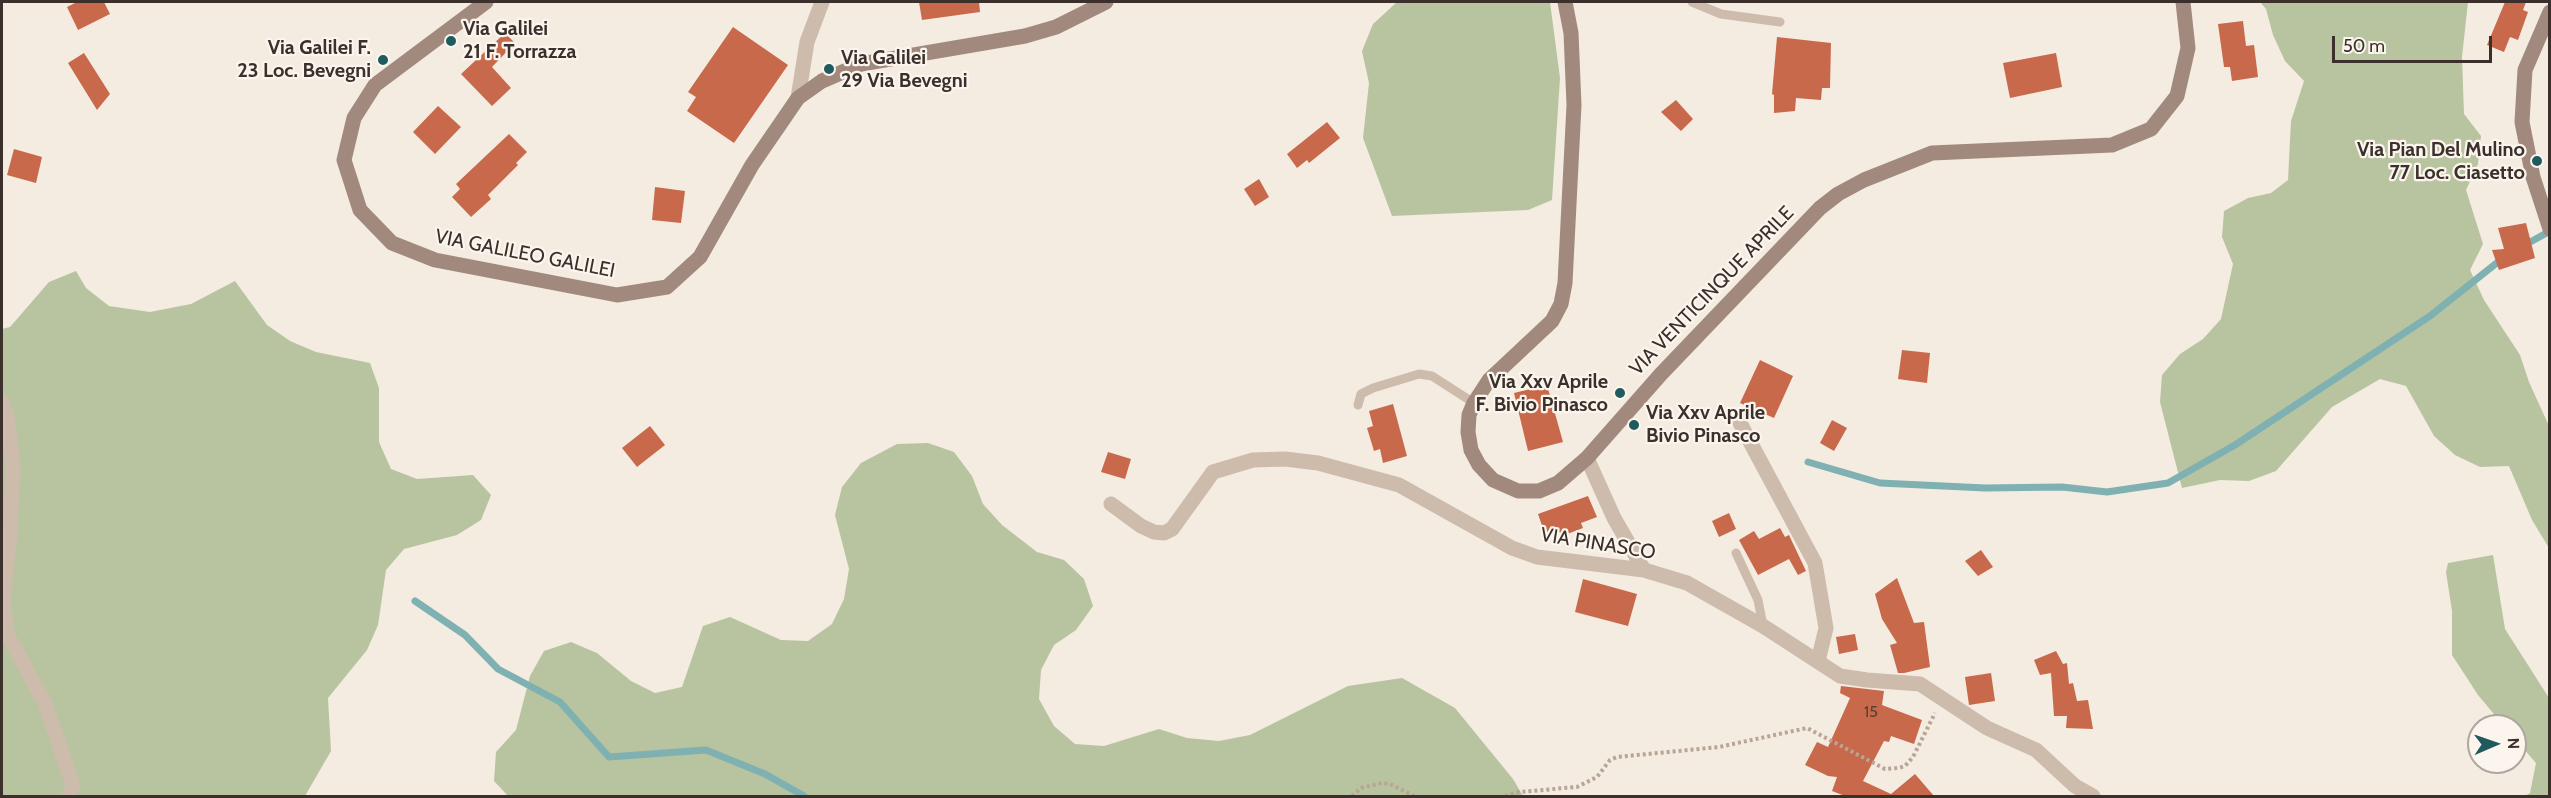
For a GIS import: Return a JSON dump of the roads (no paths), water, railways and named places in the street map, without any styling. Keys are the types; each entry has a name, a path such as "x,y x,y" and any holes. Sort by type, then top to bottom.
{"main road":[{"name":"VIA GALILEO GALILEI","path":"486,2 375,85 354,118 344,160 360,210 392,243 435,260 617,295 667,287 700,257 752,165 798,98"},
{"path":"798,98 822,81 861,64 1024,36 1056,27 1106,2"},
{"name":"VIA VENTICINQUE APRILE","path":"1565,2 1571,33 1574,105 1565,283 1561,304 1552,321 1489,380 1469,415 1468,432 1471,450 1479,465 1493,480 1518,491 1539,490 1558,483 1587,458 1661,374 1820,208 1838,194 1864,180 1932,153 2112,145 2151,129 2176,96 2179,86 2188,48 2183,2"},
{"path":"2550,12 2525,70 2522,122 2533,177 2550,229"}],"street":[{"path":"798,98 807,42 822,2"},
{"path":"2,402 7,416 13,466 10,536 3,598 7,634 45,703 73,785 69,796"},
{"path":"1740,423 1815,563 1826,628 1818,661"},
{"path":"1587,458 1614,518 1644,570"},
{"name":"VIA PINASCO","path":"1111,504 1141,526 1154,532 1164,533 1172,529 1213,472 1253,460 1285,459 1318,463 1398,486 1512,548 1537,557 1644,570 1687,583 1763,626 1840,676 1920,684 1987,728 2036,750 2075,786 2093,796"}],"lane":[{"path":"1692,2 1721,14 1780,22"},
{"path":"1358,405 1361,394 1419,374 1432,376 1474,403"},
{"path":"1736,553 1758,600 1763,626"}],"waterway":[{"path":"2523,246 2550,231"},
{"path":"1808,462 1880,483 1985,488 2062,487 2107,492 2168,483 2235,445 2430,316 2503,258"},
{"path":"415,601 465,635 498,669 560,702 609,757 706,750 765,774 804,796"}],"place":[{"name":"Via Galilei 21 F. Torrazza","path":"451,41"},
{"name":"Via Galilei F. 23 Loc. Bevegni","path":"383,60"},
{"name":"Via Galilei 29 Via Bevegni","path":"829,69"},
{"name":"Via Pian Del Mulino 77 Loc. Ciasetto","path":"2537,161"},
{"name":"Via Xxv Aprile F. Bivio Pinasco","path":"1620,393"},
{"name":"Via Xxv Aprile Bivio Pinasco","path":"1634,425"}]}
